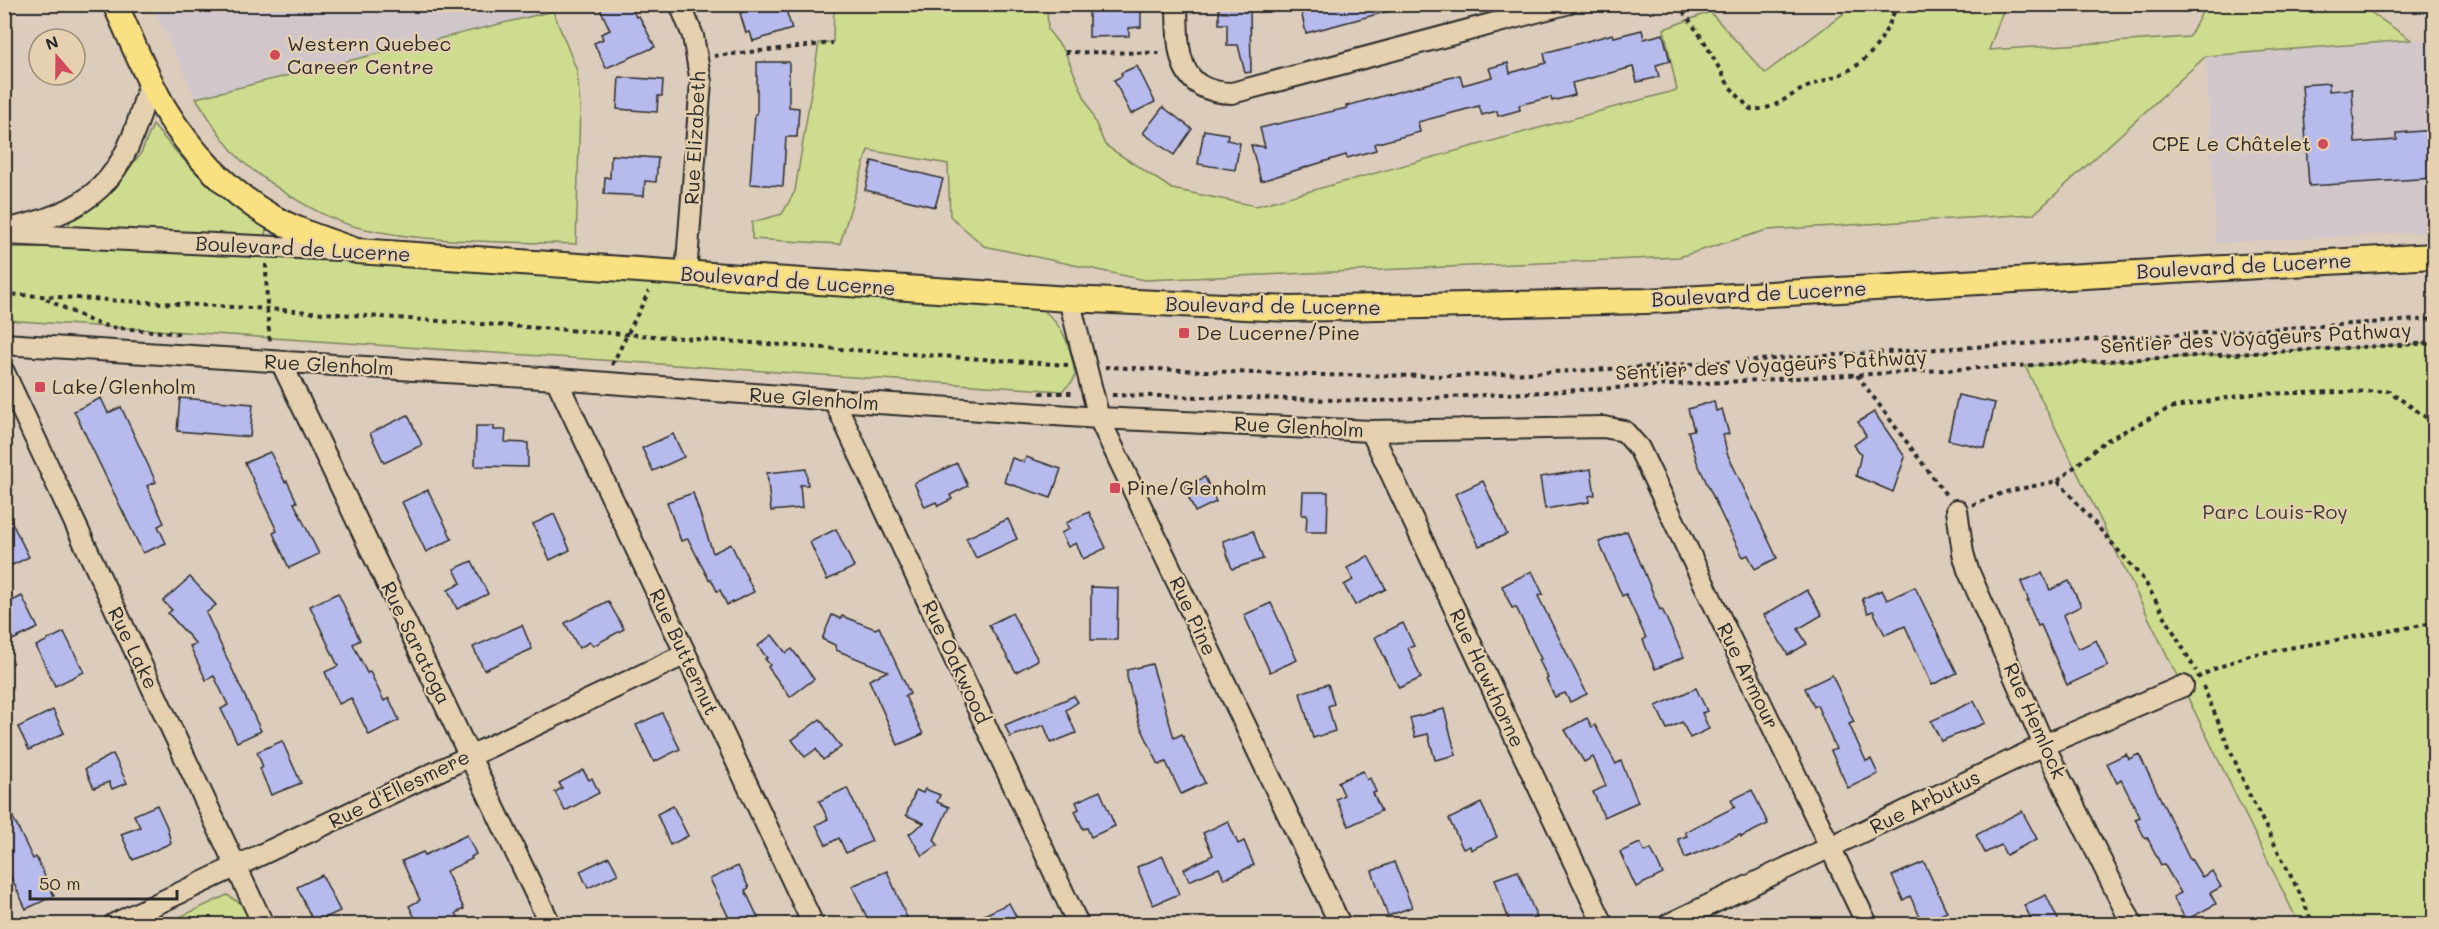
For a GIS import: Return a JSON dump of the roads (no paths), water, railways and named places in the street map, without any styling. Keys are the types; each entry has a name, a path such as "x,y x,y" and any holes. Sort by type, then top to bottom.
{"main road":[{"path":"115,4 163,106 182,134 226,183 271,216 327,241 357,251"},
{"name":"Boulevard de Lucerne","path":"357,251 1069,300 1290,309 1658,300 2434,256"}],"street":[{"name":"Rue Elizabeth","path":"680,4 693,36 701,82 686,274"},
{"path":"1177,4 1179,53 1185,69 1193,80 1217,93 1232,93 1566,4"},
{"path":"4,232 58,216 79,206 98,190 114,172 134,133 150,79"},
{"name":"Boulevard de Lucerne","path":"4,232 357,251"},
{"name":"Rue Pine","path":"1069,300 1099,418 1340,924"},
{"name":"Rue Glenholm","path":"4,344 556,379 1099,418 1371,431 1604,427 1624,431"},
{"name":"Rue Saratoga","path":"276,361 550,924"},
{"name":"Rue Lake","path":"4,372 263,924"},
{"name":"Rue Butternut","path":"556,379 684,655 813,924"},
{"name":"Rue Oakwood","path":"834,400 1078,924"},
{"name":"Rue Hawthorne","path":"1371,431 1603,924"},
{"name":"Rue Armour","path":"1624,431 1639,448 1867,924"},
{"name":"Rue Hemlock","path":"1957,510 1963,553 1968,570 2044,745 2132,924"},
{"name":"Rue d'Ellesmere","path":"114,924 684,655"},
{"name":"Rue Arbutus","path":"1669,924 2044,745 2183,686"}],"place":[{"name":"Western Quebec Career Centre","path":"275,55"},
{"name":"CPE Le Châtelet","path":"2323,144"},
{"name":"De Lucerne/Pine","path":"1184,333"},
{"name":"Lake/Glenholm","path":"40,387"},
{"name":"Pine/Glenholm","path":"1115,488"}],"park label":[{"name":"Parc Louis-Roy","path":"2275,512"}]}
